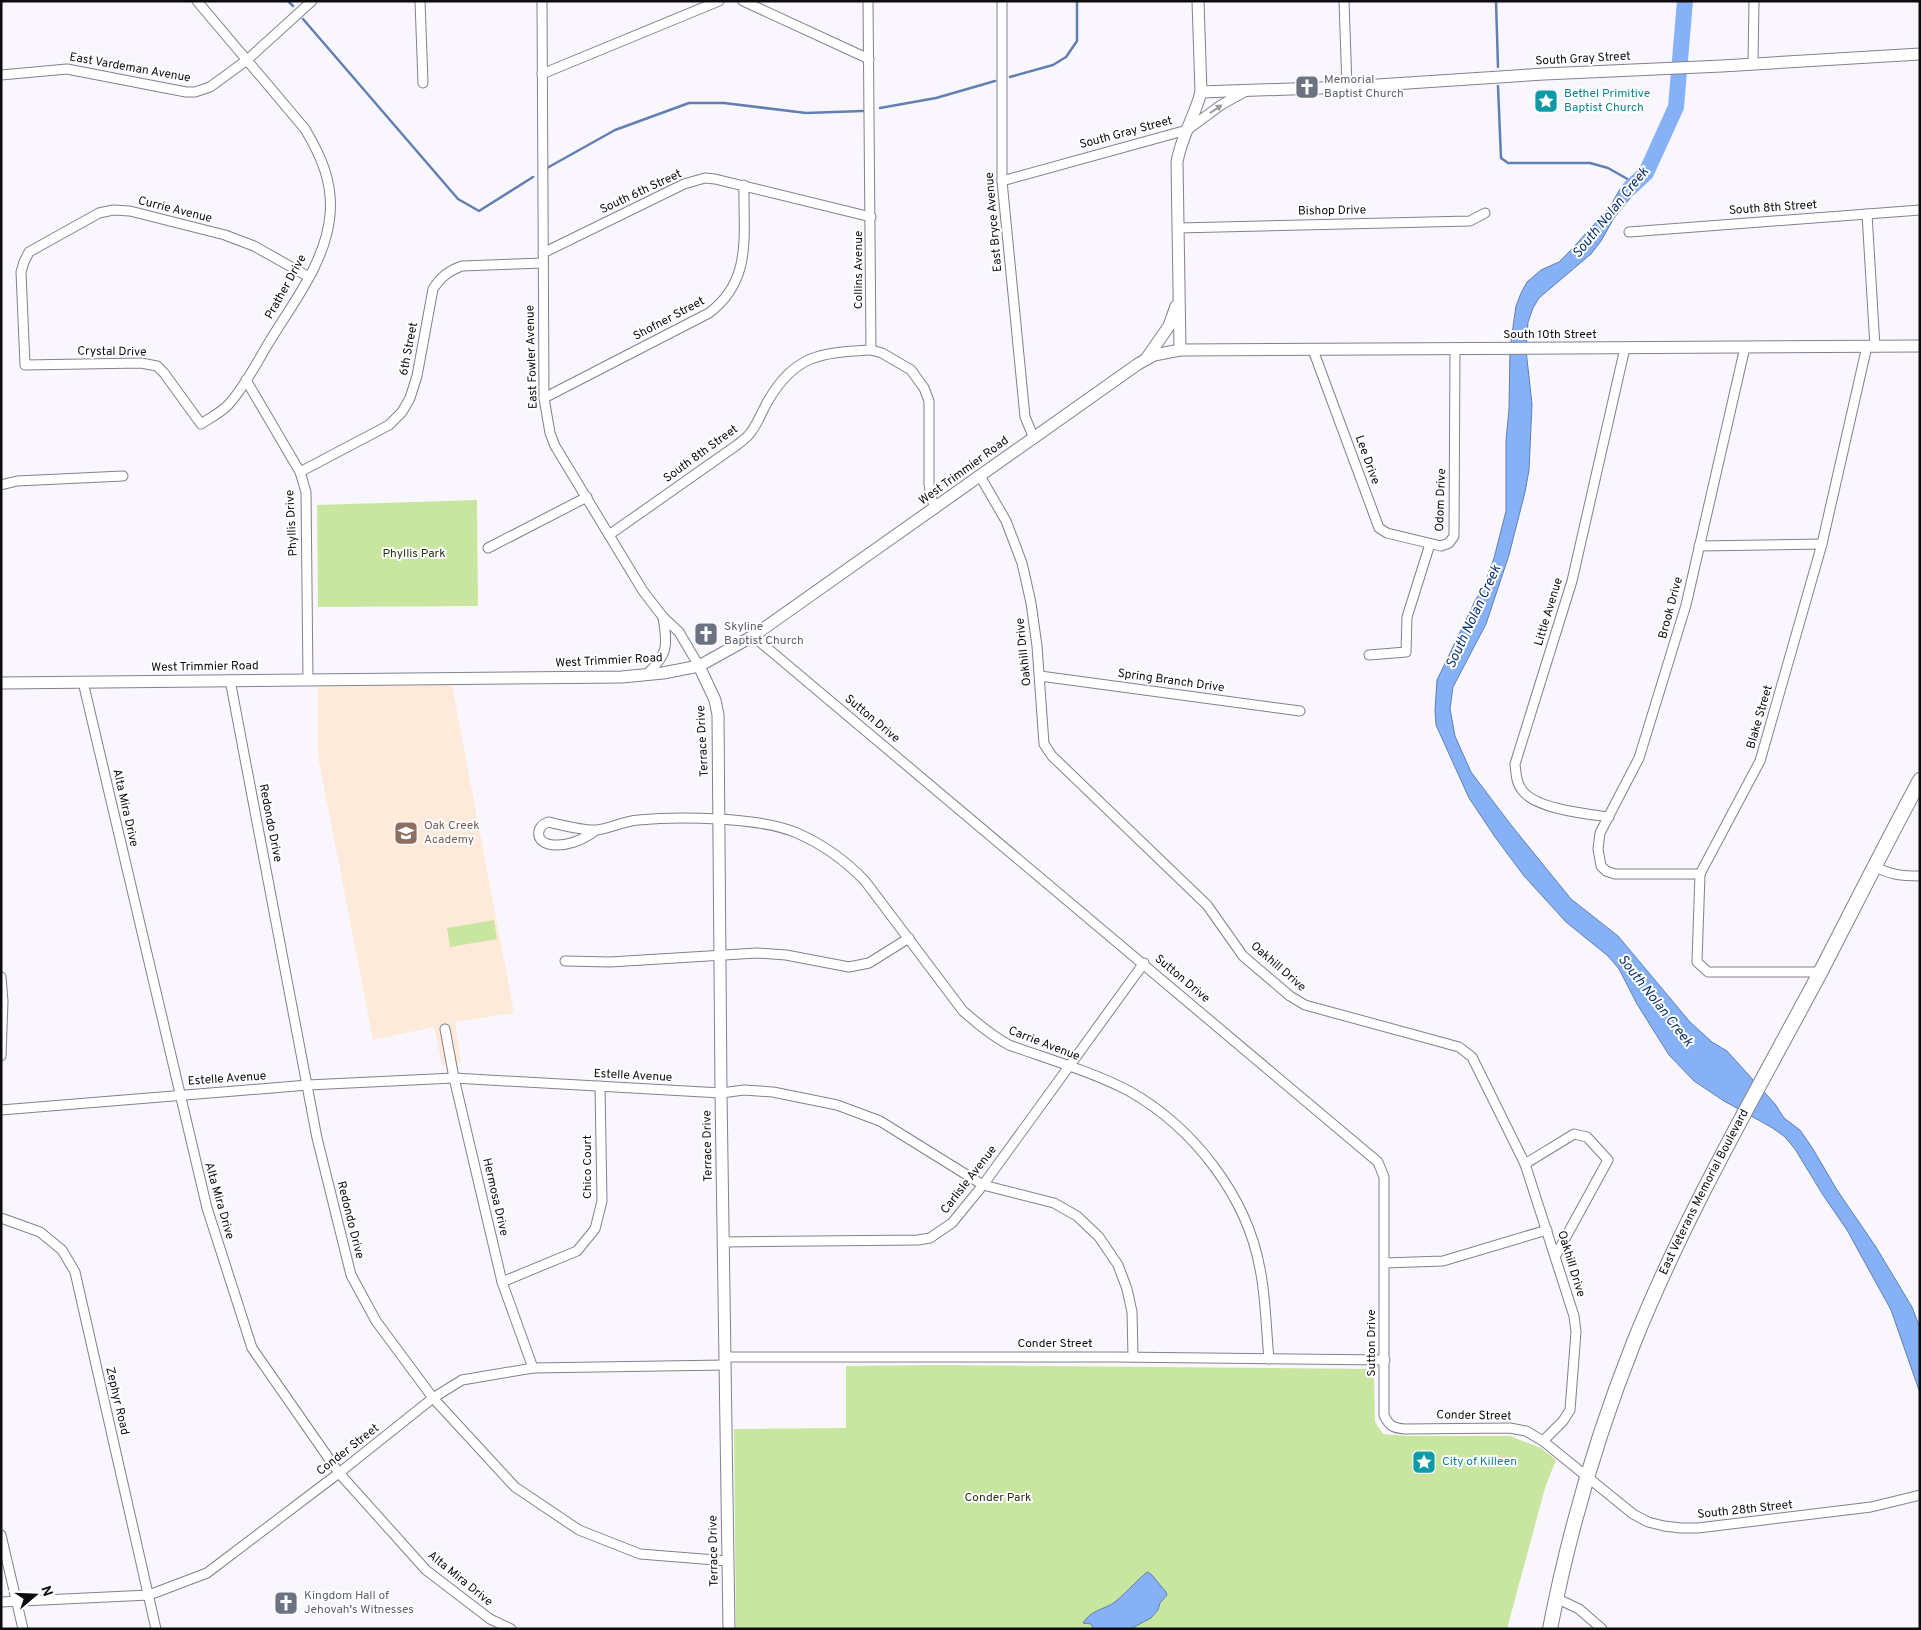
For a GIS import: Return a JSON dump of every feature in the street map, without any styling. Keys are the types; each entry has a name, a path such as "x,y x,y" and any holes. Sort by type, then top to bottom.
{"main road":[{"name":"East Veterans Memorial Boulevard","path":"1550,1629 1567,1548 1588,1476 1635,1341 1679,1242 1732,1135 1920,780"}],"street":[{"name":"Prather Drive","path":"198,1 305,129 326,168 329,184 330,214 326,237 309,277 246,380 228,405 201,424"},
{"name":"East Vardeman Avenue","path":"1,75 67,69 186,92 195,92 210,87 246,60 312,1"},
{"path":"420,1 423,83"},
{"name":"East Fowler Avenue","path":"542,1 544,398 550,434 555,446 643,591 663,617 679,632 699,666"},
{"path":"542,74 719,1"},
{"path":"743,1 869,59"},
{"name":"Collins Avenue","path":"868,1 871,350"},
{"name":"East Bryce Avenue","path":"1002,1 1002,181 1025,417 1034,438"},
{"path":"1180,350 1177,162 1179,150 1201,92 1198,1"},
{"path":"1344,1 1347,87"},
{"path":"1753,63 1754,1"},
{"name":"South Gray Street","path":"1201,92 1347,87 1544,74 1920,54"},
{"name":"South Gray Street","path":"1002,181 1187,130 1221,105 1247,90"},
{"name":"South 6th Street","path":"543,253 684,184 696,180 715,179 744,185 871,217"},
{"name":"Shofner Street","path":"544,398 709,313 721,304 738,279 742,264 744,185"},
{"name":"Currie Avenue","path":"25,365 21,272 24,262 30,252 99,213 113,210 130,211 225,235 254,246 309,277"},
{"name":"South 8th Street","path":"1628,232 1920,210"},
{"name":"Bishop Drive","path":"1178,228 1470,220 1485,213"},
{"name":"Blake Street","path":"1820,972 1708,972 1697,962 1700,874 1760,761 1822,544 1871,347 1867,214"},
{"name":"6th Street","path":"300,472 390,425 402,412 410,398 417,376 434,289 441,278 450,271 462,266 543,263"},
{"path":"1146,359 1174,316 1179,290"},
{"name":"South 10th Street","path":"1180,350 1920,346"},
{"name":"Brook Drive","path":"1700,874 1615,874 1606,871 1601,866 1598,850 1600,833 1639,758 1686,604 1745,347"},
{"name":"Little Avenue","path":"1609,818 1552,807 1532,799 1522,791 1516,778 1515,764 1572,581 1625,348"},
{"name":"Odom Drive","path":"1369,655 1406,652 1407,616 1430,544 1441,546 1449,543 1454,536 1455,349"},
{"path":"871,350 882,353 911,370 924,388 929,402 930,484 935,509"},
{"name":"South 8th Street","path":"609,535 737,445 751,432 776,386 794,368 826,354 871,350"},
{"name":"West Trimmier Road","path":"1,683 622,677 699,666 753,636 1146,359 1180,350"},
{"name":"Lee Drive","path":"1313,350 1379,528 1387,533 1430,544"},
{"name":"Crystal Drive","path":"25,365 141,363 157,366 201,424"},
{"name":"Phyllis Drive","path":"246,380 300,472 306,492 308,680"},
{"path":"1,484 17,481 123,476"},
{"name":"Oakhill Drive","path":"980,476 1006,521 1021,560 1031,603 1040,676 1044,744 1052,756 1207,905 1243,956 1290,996 1305,1005 1459,1047 1472,1057 1525,1164 1556,1255 1574,1316 1576,1332 1570,1410 1543,1441"},
{"path":"488,548 587,497"},
{"path":"1699,546 1822,544"},
{"path":"646,675 660,661 664,651 667,640 663,617"},
{"name":"Sutton Drive","path":"753,636 1144,963 1378,1162 1384,1177 1384,1415 1388,1423 1394,1428 1405,1429"},
{"name":"Terrace Drive","path":"699,666 715,700 718,715 721,954 720,1093 729,1629"},
{"name":"Spring Branch Drive","path":"1040,676 1300,711"},
{"name":"Redondo Drive","path":"230,680 317,1138 351,1275 376,1321 433,1398 515,1488 578,1530 640,1554 728,1561"},
{"name":"Alta Mira Drive","path":"83,682 207,1208 252,1348 339,1473 426,1570 490,1619 511,1629"},
{"name":"Carrie Avenue","path":"596,830 638,820 720,820 777,827 796,833 833,853 851,866 865,881 963,1012 977,1024 1009,1046 1107,1081 1145,1101 1186,1134 1205,1153 1222,1177 1250,1234 1260,1268 1269,1359"},
{"path":"548,822 596,830 588,837 565,844 546,843 538,836 538,830 542,824 548,822"},
{"path":"1874,866 1887,873 1900,876 1920,876"},
{"path":"565,961 610,962 757,953 849,967 869,963 908,938"},
{"name":"Carlisle Avenue","path":"723,1242 918,1240 930,1238 952,1224 983,1185 1144,963"},
{"path":"1,977 3,1001 1,1056"},
{"name":"Hermosa Drive","path":"445,1029 454,1078 502,1282 533,1368"},
{"name":"Estelle Avenue","path":"1,1110 308,1085 454,1078 720,1093 744,1090 773,1092 837,1105 880,1121 983,1185 1054,1203 1077,1216 1100,1237 1118,1265 1127,1288 1132,1312 1133,1357"},
{"name":"Chico Court","path":"502,1282 577,1251 595,1229 602,1201 600,1086"},
{"path":"1525,1164 1574,1134 1587,1137 1608,1160 1556,1255"},
{"name":"Zephyr Road","path":"1,1218 40,1232 62,1250 75,1272 156,1629"},
{"path":"1385,1263 1443,1261 1547,1230"},
{"name":"Conder Street","path":"1,1602 149,1595 207,1573 339,1473 433,1398 462,1380 533,1368 725,1361 1133,1357 1385,1360"},
{"name":"Conder Street","path":"1405,1429 1510,1428 1526,1432 1543,1441 1588,1476"},
{"name":"South 28th Street","path":"1588,1476 1632,1514 1648,1522 1681,1528 1806,1516 1871,1507 1920,1495"},
{"path":"1,1535 23,1629"},
{"path":"1556,1598 1578,1609 1602,1629"}],"shaded area":[{"name":"Oak Creek Academy","path":"452,685 514,1013 455,1022 461,1063 442,1065 434,1027 373,1040 318,756 318,687"}],"green space":[{"name":"Phyllis Park","path":"477,500 478,606 318,607 317,505"},
{"path":"494,920 497,939 450,947 447,928"},
{"name":"Conder Park","path":"936,1365 1374,1369 1375,1422 1383,1434 1408,1436 1510,1436 1541,1448 1556,1460 1545,1488 1507,1629 736,1629 734,1429 846,1428 846,1366"}],"water":[{"path":"1646,173 1643,182 1614,218 1591,254 1539,298 1528,322 1526,350 1532,404 1529,470 1509,555 1486,624 1453,687 1450,709 1455,736 1471,772 1571,899 1618,936 1690,1022 1712,1042 1727,1051 1775,1104 1784,1118 1800,1130 1837,1190 1876,1247 1912,1307 1920,1328 1920,1393 1891,1310 1847,1230 1795,1149 1785,1137 1771,1127 1724,1101 1694,1081 1669,1055 1637,1004 1619,969 1608,956 1566,922 1524,876 1495,837 1469,798 1436,725 1437,680 1476,599 1483,589 1494,558 1506,511 1506,440 1509,409 1510,348 1516,306 1527,282 1541,270 1559,262 1609,208 1620,189 1633,176"},
{"path":"1147,1572 1151,1574 1167,1595 1151,1618 1130,1629 1094,1629 1091,1624 1083,1623 1094,1612 1115,1602"}],"waterway":[{"path":"288,1 293,6"},
{"path":"1010,77 1053,65 1066,57 1077,41 1077,1"},
{"path":"1496,1 1498,67"},
{"name":"South Nolan Creek","path":"1630,188 1646,173 1676,107 1685,1"},
{"path":"303,19 458,199 479,211 533,177"},
{"path":"880,108 936,98 995,81"},
{"path":"1498,86 1501,158 1508,163 1590,163 1608,168 1631,181"},
{"path":"547,168 615,130 689,103 724,103 806,113 863,111"}],"place":[{"name":"Memorial Baptist Church","path":"1307,87"},
{"name":"Bethel Primitive Baptist Church","path":"1546,101"},
{"name":"Skyline Baptist Church","path":"706,634"},
{"name":"Oak Creek Academy","path":"406,833"},
{"name":"City of Killeen","path":"1424,1462"},
{"name":"Kingdom Hall of Jehovah's Witnesses","path":"286,1603"}]}
